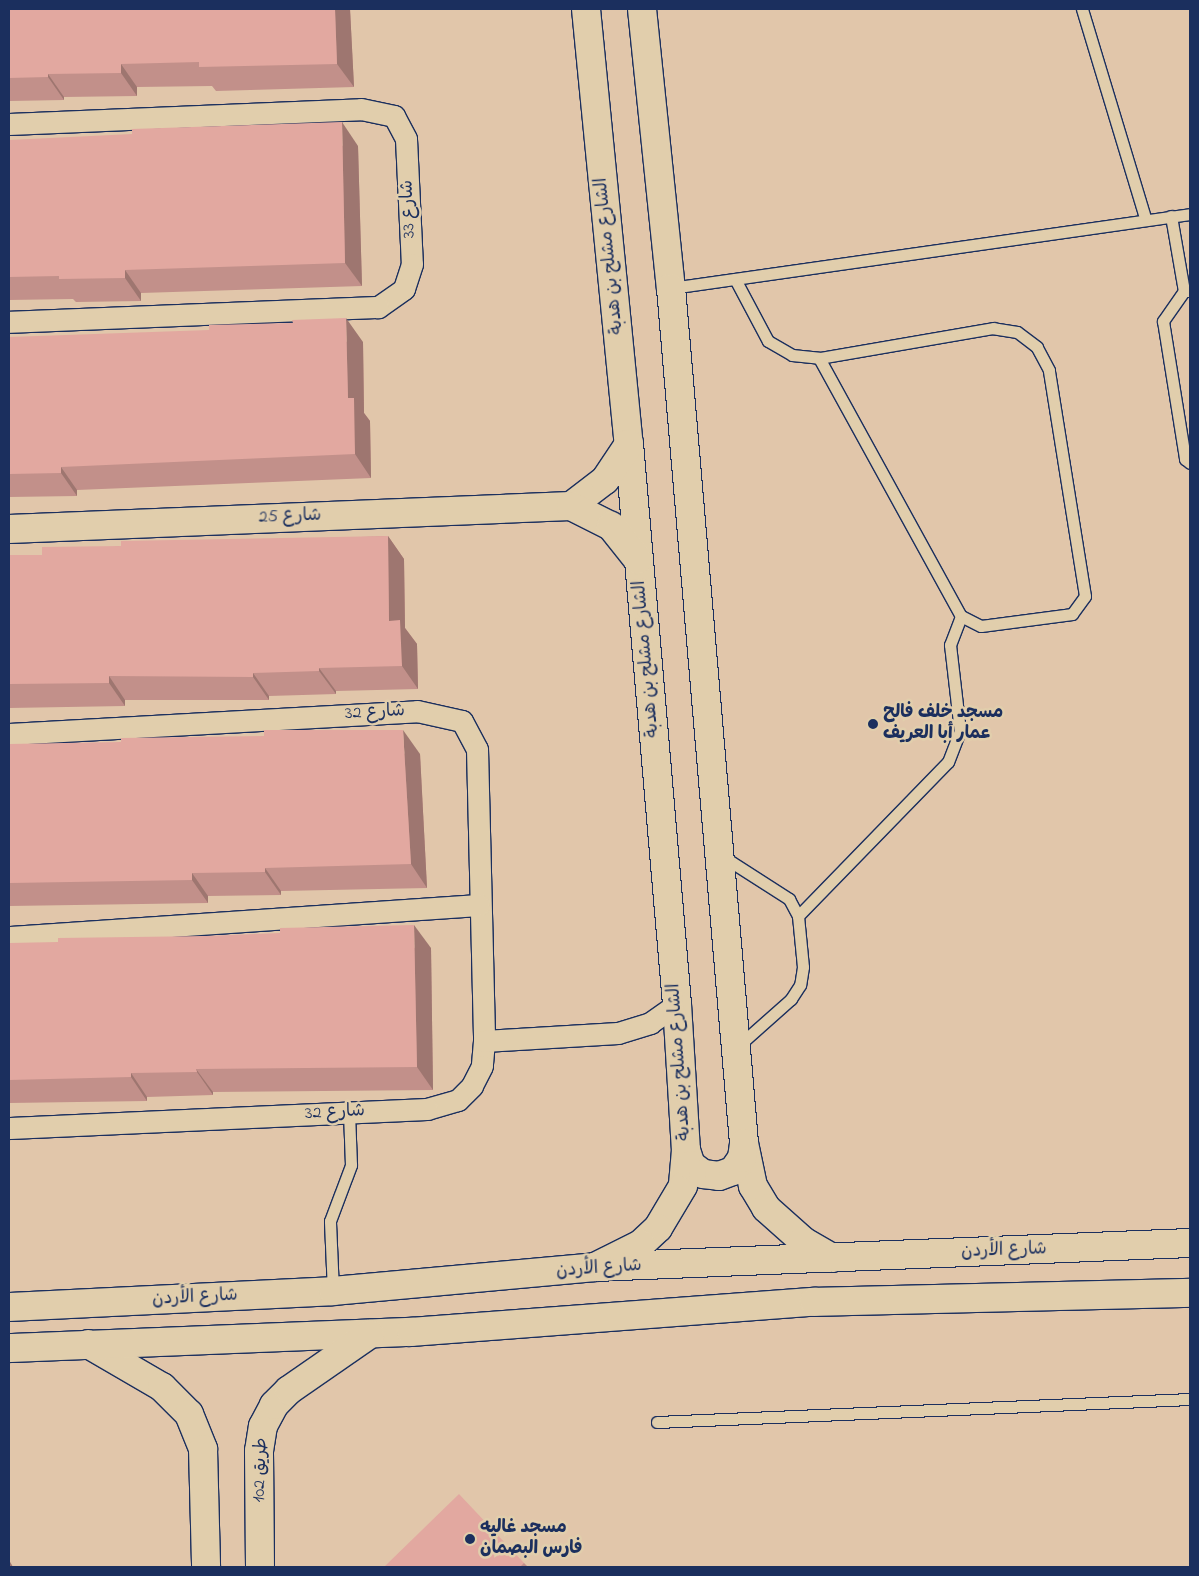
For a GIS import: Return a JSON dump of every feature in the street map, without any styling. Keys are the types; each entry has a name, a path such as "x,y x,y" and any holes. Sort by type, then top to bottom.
{"street":[{"path":"640,13 671,288 744,1143 753,1186 766,1208 803,1241 833,1258"},
{"name":"الشارع مشلح بن هدبة","path":"589,14 629,444 677,1004 686,1150 683,1186 658,1228 641,1244 595,1268"},
{"name":"شارع 33","path":"9,124 360,109 394,116 406,139 412,264 404,289 378,307 9,322"},
{"path":"571,506 605,480 629,444"},
{"name":"شارع 25","path":"9,529 571,506 611,526 638,560"},
{"name":"شارع 32","path":"9,734 417,711 462,721 477,749 479,906 484,1041 482,1066 472,1086 458,1100 427,1108 9,1128"},
{"path":"9,937 479,906"},
{"path":"484,1041 618,1033 650,1023 677,1004"},
{"path":"686,1150 691,1165 703,1174 719,1176 733,1170 742,1158 744,1143"},
{"name":"شارع الأردن","path":"9,1307 333,1291 595,1268 1190,1243"},
{"path":"9,1348 370,1334 814,1302 1190,1293"},
{"name":"طريق 102","path":"260,1567 260,1451 263,1426 274,1405 289,1390 370,1334"},
{"path":"88,1344 162,1387 189,1414 203,1449 206,1567"}],"lane":[{"path":"1082,9 1145,218"},
{"path":"671,288 1145,218 1190,214"},
{"path":"1171,216 1187,291 1164,321 1185,459 1190,463"},
{"path":"735,279 768,341 792,355 819,358 993,328 1017,332 1037,347 1049,370 1085,596 1072,614 981,626 961,616 819,358"},
{"path":"798,916 948,762 960,731 950,645 961,616"},
{"path":"720,855 789,899 798,916 803,967 800,984 791,999 736,1047"},
{"path":"333,1291 330,1221 351,1165 349,1112"},
{"path":"658,1422 1190,1399"}],"building":[{"path":"9,9 335,9 337,64 199,67 199,62 121,64 121,73 48,74 48,77 9,78"},
{"path":"342,122 345,263 125,270 125,278 59,279 59,276 9,277 9,140 132,134 132,129"},
{"path":"346,318 348,398 354,398 355,454 61,467 61,473 9,474 9,337 209,330 209,325 293,323 292,320"},
{"path":"388,536 389,621 400,620 402,666 319,668 319,671 253,673 253,677 109,676 109,683 9,684 9,555 42,555 42,547 121,546 121,541"},
{"path":"264,730 403,730 411,864 265,868 265,872 192,873 192,880 9,883 9,744 121,742 121,738 264,736"},
{"path":"414,925 417,1067 196,1069 197,1072 131,1073 131,1077 9,1080 9,943 58,942 58,938 280,933 280,928"},
{"name":"مسجد غاليه فارس البصمان","path":"459,1494 524,1563 520,1567 384,1567"}],"place":[{"name":"مسجد خلف فالح عمار أبا العريف","path":"873,724"},
{"name":"مسجد غاليه فارس البصمان","path":"470,1539"}]}
